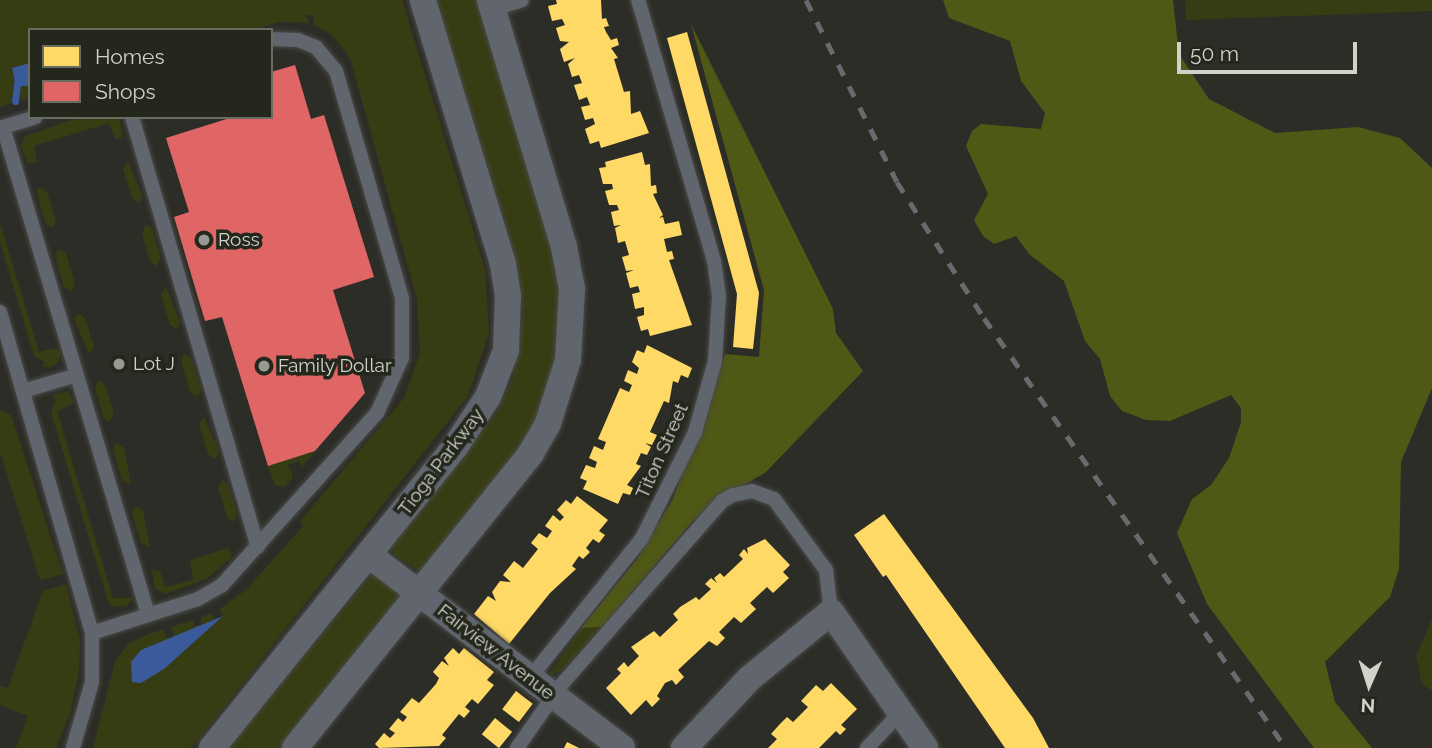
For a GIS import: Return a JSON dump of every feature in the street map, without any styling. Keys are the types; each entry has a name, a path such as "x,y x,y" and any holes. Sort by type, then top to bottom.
{"street":[{"name":"Tioga Parkway","path":"212,748 369,555 475,418 506,349 508,296 503,264 423,0"},
{"path":"295,748 531,453 559,392 573,324 564,247 492,5"},
{"name":"Fairview Avenue","path":"369,555 622,748"},
{"path":"684,748 750,678 831,612 923,747"}],"lane":[{"path":"492,5 522,0"},
{"name":"Titon Street","path":"530,678 642,538 695,432 715,361 719,296 713,261 638,0"},
{"path":"92,633 211,592 258,547 377,413 396,377 404,335 395,267 336,71 316,47 298,40 273,39"},
{"path":"29,119 1,128 148,614"},
{"path":"133,119 258,547"},
{"path":"0,312 92,633 92,682 74,748"},
{"path":"23,391 77,375"},
{"path":"517,748 553,696 722,501 733,495 752,491 774,499 826,570 831,612"},
{"path":"867,748 900,713"}],"green space":[{"path":"0,0 402,0 485,269 489,333 468,396 192,748 93,748 115,662 129,643 149,634 163,629 168,639 174,635 171,627 193,620 194,626 201,625 201,618 211,613 218,622 223,616 220,609 246,590 303,526 300,521 404,398 420,353 417,300 350,58 333,36 313,24 314,15 306,15 309,23 280,22 259,28 28,28 28,98 21,100 20,87 15,85 11,103 0,107"},
{"path":"437,0 483,0 547,213 560,291 557,353 543,406 525,443 422,572 394,555 391,545 498,411 514,374 523,313 513,249"},
{"path":"943,0 1173,0 1179,54 1209,99 1275,133 1358,127 1400,138 1432,168 1432,388 1401,462 1399,569 1390,597 1325,662 1335,702 1372,748 1314,748 1207,604 1177,533 1192,499 1211,485 1229,458 1241,422 1241,408 1231,395 1170,421 1146,420 1122,411 1110,396 1100,359 1085,341 1064,281 1029,254 1016,236 994,244 983,236 974,220 988,194 966,146 972,131 981,124 1041,129 1045,113 1021,81 1010,41 949,18"},
{"path":"1185,0 1432,0 1432,11 1186,20"},
{"path":"691,24 833,309 836,333 863,371 766,472 713,503 692,522 602,627 581,628 637,559 673,499 725,354 759,357 764,290"},
{"path":"74,119 119,119 123,137 115,139 109,123 34,146 37,163 27,163 21,145 25,136"},
{"path":"128,161 142,195 140,203 132,198 123,169"},
{"path":"40,187 47,192 56,221 53,228 46,224 36,191"},
{"path":"0,223 39,352 56,348 61,351 59,361 52,367 43,367 44,361 34,356 0,242"},
{"path":"146,224 152,228 161,258 157,266 150,262 142,233"},
{"path":"58,249 66,253 75,284 72,291 64,287 55,256"},
{"path":"166,287 180,322 177,329 170,325 161,295"},
{"path":"78,313 85,318 94,347 89,354 74,319"},
{"path":"184,355 191,358 201,391 198,397 190,392 181,360"},
{"path":"99,380 105,384 114,413 109,422 104,419 95,388"},
{"path":"68,391 74,403 57,411 113,598 134,598 126,606 112,607 107,598 51,412 56,400 52,395"},
{"path":"0,410 11,415 63,574 40,580 0,452"},
{"path":"204,417 219,451 216,459 208,454 199,424"},
{"path":"116,443 124,448 131,484 122,481 113,449"},
{"path":"315,451 302,467 299,461 288,465 293,478 284,487 275,485 268,466"},
{"path":"222,480 228,484 237,514 234,522 227,518 218,487"},
{"path":"135,506 143,511 150,548 141,543 132,513"},
{"path":"228,548 232,557 206,579 165,594 155,589 152,570 160,571 165,587 193,580 190,560"},
{"path":"373,573 402,595 282,748 228,748"},
{"path":"66,584 80,640 79,673 70,714 56,748 16,748 28,716 0,705 0,686 8,688 43,591"},
{"path":"1432,619 1432,691 1422,684 1416,656"},
{"path":"602,627 563,670 548,676 581,628"}],"water":[{"path":"28,64 28,86 16,86 12,68"},
{"path":"223,616 164,669 141,683 132,682 131,662 141,650"}],"building: Homes":[{"path":"556,0 601,0 602,19 606,18 609,26 604,27 606,32 611,40 617,38 619,45 611,48 618,58 614,59 624,92 630,91 631,114 640,111 649,133 601,148 599,141 590,144 585,129 595,124 593,118 585,120 581,107 590,105 587,97 579,100 574,85 582,83 579,75 572,77 568,64 575,58 564,62 560,49 569,42 560,41 556,28 565,25 562,19 552,21 548,6 557,4"},
{"path":"687,32 759,293 753,349 733,347 737,294 667,38"},
{"path":"642,152 645,165 650,164 651,186 656,185 657,193 653,194 663,215 659,218 663,217 665,224 679,221 682,235 664,239 667,252 672,251 674,259 669,260 692,325 650,336 648,329 641,331 637,317 644,315 644,307 635,309 632,294 640,292 638,286 630,288 626,273 634,270 626,271 622,257 629,255 625,241 618,243 615,228 621,225 614,226 611,212 619,210 617,205 609,205 605,191 613,189 612,184 603,184 599,168 606,167 605,162"},
{"path":"647,345 692,368 688,378 681,375 678,383 673,381 669,403 664,401 650,432 657,435 652,445 645,443 651,447 647,455 641,453 636,464 641,466 627,485 633,488 630,495 623,493 618,504 583,489 587,481 580,478 586,465 595,468 597,462 589,458 594,446 603,450 606,442 598,439 620,388 629,392 632,385 624,381 628,370 637,374 639,368 632,362 637,350 644,353"},
{"path":"577,496 608,520 599,531 605,535 599,543 593,539 586,548 590,552 583,559 579,556 572,566 576,569 550,593 509,644 474,614 488,596 496,601 492,592 500,581 511,582 503,575 514,561 523,568 538,549 531,543 539,533 547,538 552,531 545,526 553,515 560,521 564,517 557,510 566,500 571,504"},
{"path":"884,514 1033,718 1049,748 1005,748 886,575 883,577 854,535"},
{"path":"765,539 790,565 783,572 789,578 773,593 767,587 750,603 756,609 741,623 734,617 719,632 725,638 717,646 709,641 678,670 684,677 676,685 672,680 665,683 657,696 660,699 652,707 646,700 631,715 606,688 621,673 617,669 624,662 628,667 639,656 631,647 654,631 660,637 678,620 673,614 680,607 696,597 699,600 711,589 705,584 711,578 717,583 714,578 720,573 724,577 743,559 739,555 744,549 748,554 747,548"},
{"path":"453,648 459,654 464,648 494,672 487,680 494,685 478,704 472,699 465,707 470,711 464,718 459,714 442,735 446,738 439,746 379,748 375,744 384,733 390,738 395,733 389,729 398,718 403,722 407,717 400,712 412,698 419,703 436,684 439,678 433,672 442,661 449,666 444,658"},
{"path":"831,683 857,709 841,725 846,729 840,735 836,731 819,748 768,748 777,739 771,734 779,725 787,717 793,722 808,707 801,701 816,685 823,691"},
{"path":"516,691 533,704 519,722 502,709"},
{"path":"495,718 512,732 499,748 482,734"},
{"path":"567,742 579,748 564,748"}],"building: Shops":[{"path":"295,65 311,119 324,115 374,277 333,290 365,393 315,451 268,466 222,317 205,321 174,217 189,212 166,138 227,119 273,119 273,71"}],"waterway":[{"path":"15,101 18,78"}],"railway":[{"path":"806,0 897,182 984,318 1286,748"}],"place":[{"name":"Ross","path":"204,240"},
{"name":"Lot J","path":"119,364"},
{"name":"Family Dollar","path":"264,366"}]}
